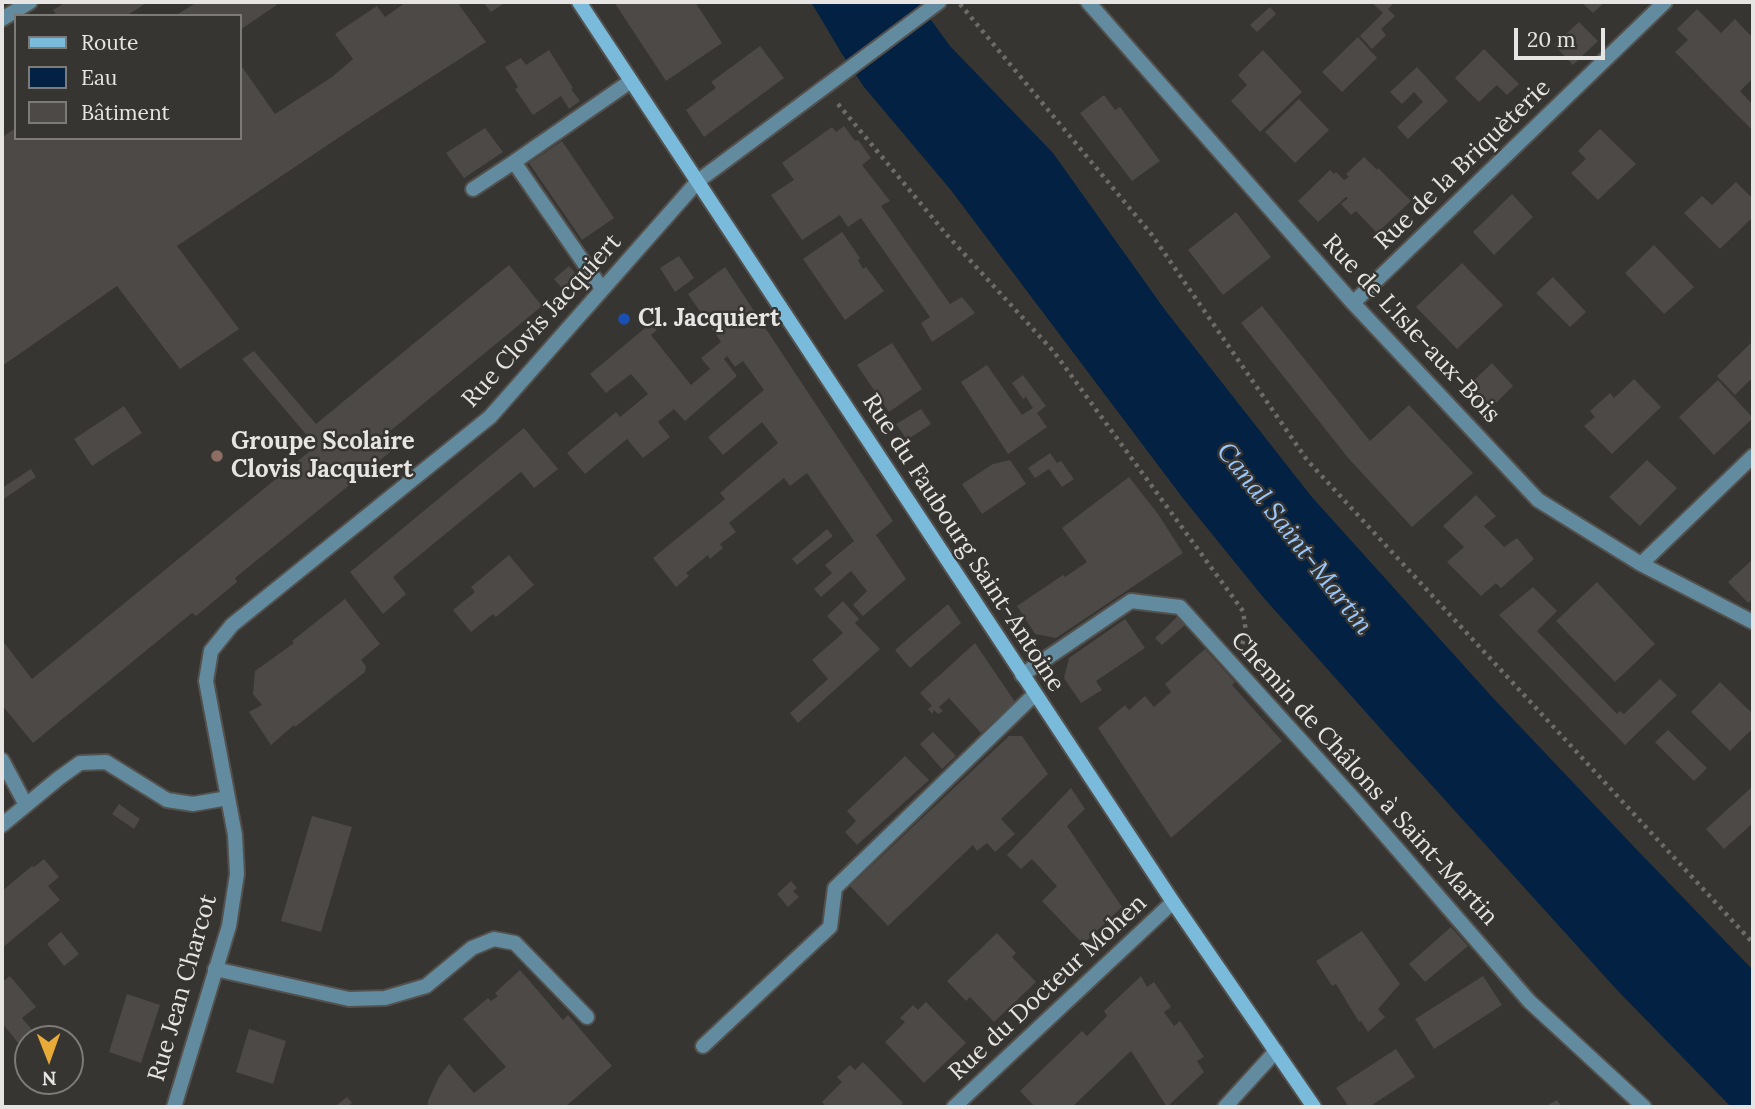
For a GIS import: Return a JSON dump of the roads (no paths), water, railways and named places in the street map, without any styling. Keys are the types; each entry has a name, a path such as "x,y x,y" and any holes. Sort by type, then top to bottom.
{"street":[{"path":"2,19 30,2"},
{"name":"Rue du Faubourg Saint-Antoine","path":"579,2 1022,675 1314,1107"},
{"name":"Rue Clovis Jacquiert","path":"228,798 206,681 211,651 232,625 490,417 698,181 939,2"},
{"name":"Rue de L'Isle-aux-Bois","path":"1088,2 1353,303 1538,500 1641,564 1753,622"},
{"name":"Rue de la Briquèterie","path":"1353,303 1665,2"},
{"path":"474,190 631,81"},
{"path":"514,162 602,289"},
{"path":"1641,564 1753,456"},
{"name":"Chemin de Châlons à Saint-Martin","path":"1022,675 1131,601 1180,607 1353,797 1529,1001 1644,1107"},
{"path":"703,1046 830,927 835,888 1035,694"},
{"path":"2,760 26,805"},
{"path":"2,825 80,763 106,762 167,800 193,804 228,798"},
{"name":"Rue Jean Charcot","path":"174,1107 229,926 237,874 235,835 228,798"},
{"name":"Rue du Docteur Mohen","path":"954,1107 1173,902"},
{"path":"215,969 349,999 385,998 426,986 472,948 494,939 515,943 587,1017"},
{"path":"1225,1107 1276,1051"}],"water":[{"name":"Canal Saint-Martin","path":"811,2 918,2 950,46 1053,153 1165,310 1311,496 1493,698 1753,970 1753,1107 1731,1107 1617,990 1263,597 1182,497 950,189 864,87"}],"place":[{"name":"Cl. Jacquiert","path":"624,319"},
{"name":"Groupe Scolaire Clovis Jacquiert","path":"217,456"}]}
